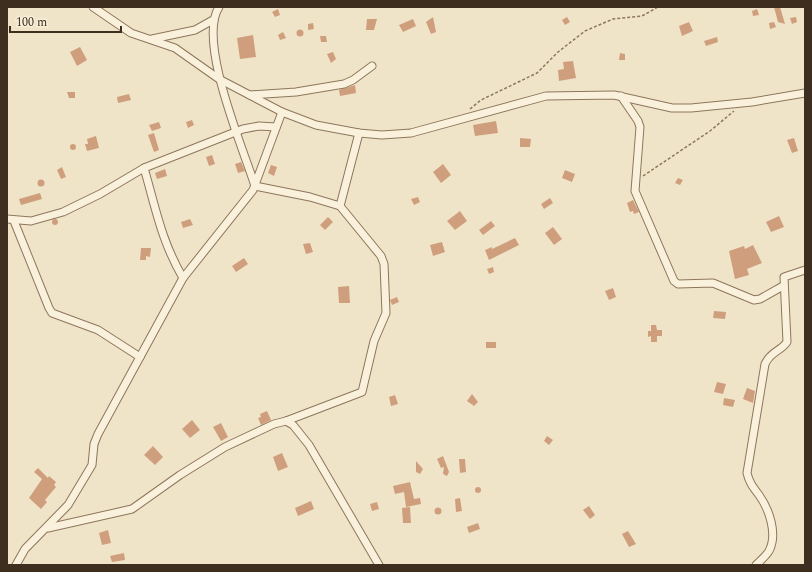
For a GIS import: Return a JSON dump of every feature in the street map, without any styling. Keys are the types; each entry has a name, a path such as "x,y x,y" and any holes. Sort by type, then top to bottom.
{"street":[{"path":"93,7 122,28 147,40 167,44 175,48 219,79 282,112 316,125 359,133 382,135 412,133 540,97 621,96 682,108 744,103 805,93"},
{"path":"219,7 213,20 213,40 219,79 255,186"},
{"path":"147,40 188,32 213,20"},
{"path":"248,95 296,92 344,84 353,80 372,66"},
{"path":"621,96 638,121 640,127 635,190 674,282 678,284 713,283 754,300 760,299 783,286"},
{"path":"16,565 25,549 66,509 93,462 94,444 98,434 184,278 248,199 255,186 282,112"},
{"path":"140,357 98,330 52,313 10,220 31,221 63,212 95,196 144,168 237,131 252,127 276,127"},
{"path":"340,206 359,133"},
{"path":"144,168 162,235 170,255 184,278"},
{"path":"46,529 69,522 132,509 180,475 225,447 274,424 286,421 362,392 374,342 386,313 384,261 340,206 310,197 255,186"},
{"path":"756,565 769,551 773,534 768,511 752,486 747,473 765,364 769,356 784,347 787,342 783,286 784,277 805,270"},
{"path":"286,421 294,425 309,445 379,565"}],"path":[{"path":"461,120 473,106 482,100 537,73 558,52 585,32 613,19 642,16 658,7"},
{"path":"635,182 710,131 744,103"}],"building":[{"path":"774,7 780,7 785,24 778,22"},
{"path":"278,9 280,15 275,17 272,12"},
{"path":"757,9 759,15 753,16 752,11"},
{"path":"433,17 436,32 431,34 426,22"},
{"path":"567,17 570,22 565,25 562,20"},
{"path":"796,17 797,22 792,24 790,18"},
{"path":"367,19 377,19 374,30 366,30"},
{"path":"413,19 416,26 403,32 399,25"},
{"path":"689,22 693,31 682,36 679,26"},
{"path":"774,22 776,27 770,29 769,23"},
{"path":"313,23 314,29 308,30 308,24"},
{"path":"300,30 303,33 300,36 297,33"},
{"path":"283,32 286,38 280,40 278,35"},
{"path":"253,35 256,57 240,59 237,38"},
{"path":"320,36 326,36 327,42 321,42"},
{"path":"717,37 718,42 706,46 704,41"},
{"path":"80,47 87,60 77,66 70,52"},
{"path":"333,52 336,59 331,63 327,54"},
{"path":"620,53 625,54 625,60 619,60"},
{"path":"573,61 576,78 559,81 558,70 564,69 563,62"},
{"path":"355,85 356,93 340,96 339,90"},
{"path":"67,92 75,92 75,98 69,98"},
{"path":"129,94 131,100 118,103 117,97"},
{"path":"192,120 194,125 188,128 186,122"},
{"path":"496,121 498,133 475,136 473,125"},
{"path":"159,122 161,128 152,131 149,125"},
{"path":"154,133 159,150 154,152 148,135"},
{"path":"96,136 99,148 87,151 85,144 88,144 87,139"},
{"path":"520,138 531,139 530,147 520,147"},
{"path":"794,138 798,151 792,153 787,140"},
{"path":"73,144 76,147 73,150 70,147"},
{"path":"212,155 215,164 209,166 206,157"},
{"path":"241,162 245,171 238,173 235,164"},
{"path":"443,164 451,175 441,183 433,172"},
{"path":"271,165 277,167 274,176 268,173"},
{"path":"62,167 66,177 61,179 57,170"},
{"path":"165,169 167,176 157,179 155,173"},
{"path":"565,170 575,174 572,182 562,178"},
{"path":"678,178 683,180 680,185 675,183"},
{"path":"41,179 44,180 44,186 41,187 38,186 37,183 38,180"},
{"path":"40,193 42,199 21,205 19,199"},
{"path":"418,197 420,202 414,205 411,199"},
{"path":"550,198 553,203 544,209 541,204"},
{"path":"633,200 639,212 634,214 633,211 630,212 627,203"},
{"path":"460,211 467,221 455,230 447,221"},
{"path":"779,216 784,227 771,232 766,222"},
{"path":"328,217 333,222 325,230 320,225"},
{"path":"55,219 58,222 55,225 52,222"},
{"path":"190,219 193,225 183,228 181,222"},
{"path":"491,221 495,226 483,235 479,230"},
{"path":"553,227 562,239 554,245 545,233"},
{"path":"515,238 519,245 489,260 485,250 492,247 492,249"},
{"path":"442,242 445,252 433,256 430,245"},
{"path":"310,243 313,252 306,254 303,244"},
{"path":"753,245 762,263 747,269 749,275 735,279 729,251 744,246 745,249"},
{"path":"141,248 151,248 150,257 146,256 146,260 140,260"},
{"path":"244,258 248,264 236,272 232,266"},
{"path":"493,267 494,272 489,274 487,269"},
{"path":"349,286 350,303 339,303 338,287"},
{"path":"613,288 616,297 609,300 605,291"},
{"path":"397,297 399,302 392,305 390,300"},
{"path":"714,311 726,312 725,319 713,318"},
{"path":"651,325 656,325 657,330 662,330 662,336 657,336 657,342 651,342 651,336 648,337 648,331 651,331"},
{"path":"486,342 496,342 496,348 486,348"},
{"path":"717,382 726,384 723,394 714,392"},
{"path":"747,388 755,391 753,403 743,399"},
{"path":"472,394 478,402 474,406 467,401"},
{"path":"395,395 398,404 391,406 389,397"},
{"path":"724,398 735,400 733,407 723,405"},
{"path":"267,411 271,420 261,425 258,418 261,417 260,414"},
{"path":"192,420 200,430 190,438 182,429"},
{"path":"221,423 228,437 221,441 213,427"},
{"path":"547,436 553,440 549,445 544,441"},
{"path":"153,446 163,457 155,465 144,455"},
{"path":"282,453 288,467 278,471 273,457"},
{"path":"443,456 449,472 447,476 443,474 444,467 441,468 437,459"},
{"path":"459,459 465,459 466,472 460,473"},
{"path":"416,461 423,469 420,474 416,472"},
{"path":"38,468 48,478 49,476 56,482 54,485 56,487 45,500 47,502 41,509 29,498 42,479 34,472"},
{"path":"410,482 414,499 420,498 421,504 406,507 404,492 395,494 393,486"},
{"path":"478,487 481,490 478,493 475,490"},
{"path":"460,498 462,511 456,512 455,499"},
{"path":"311,501 314,509 298,516 295,508"},
{"path":"377,502 379,509 372,511 370,504"},
{"path":"589,506 595,515 590,519 583,510"},
{"path":"410,507 411,523 403,523 402,508"},
{"path":"438,508 441,511 438,514 435,511"},
{"path":"478,523 480,529 469,533 467,527"},
{"path":"108,530 111,543 102,545 99,533"},
{"path":"628,531 636,544 629,547 622,534"},
{"path":"124,553 125,560 112,562 110,556"}]}
